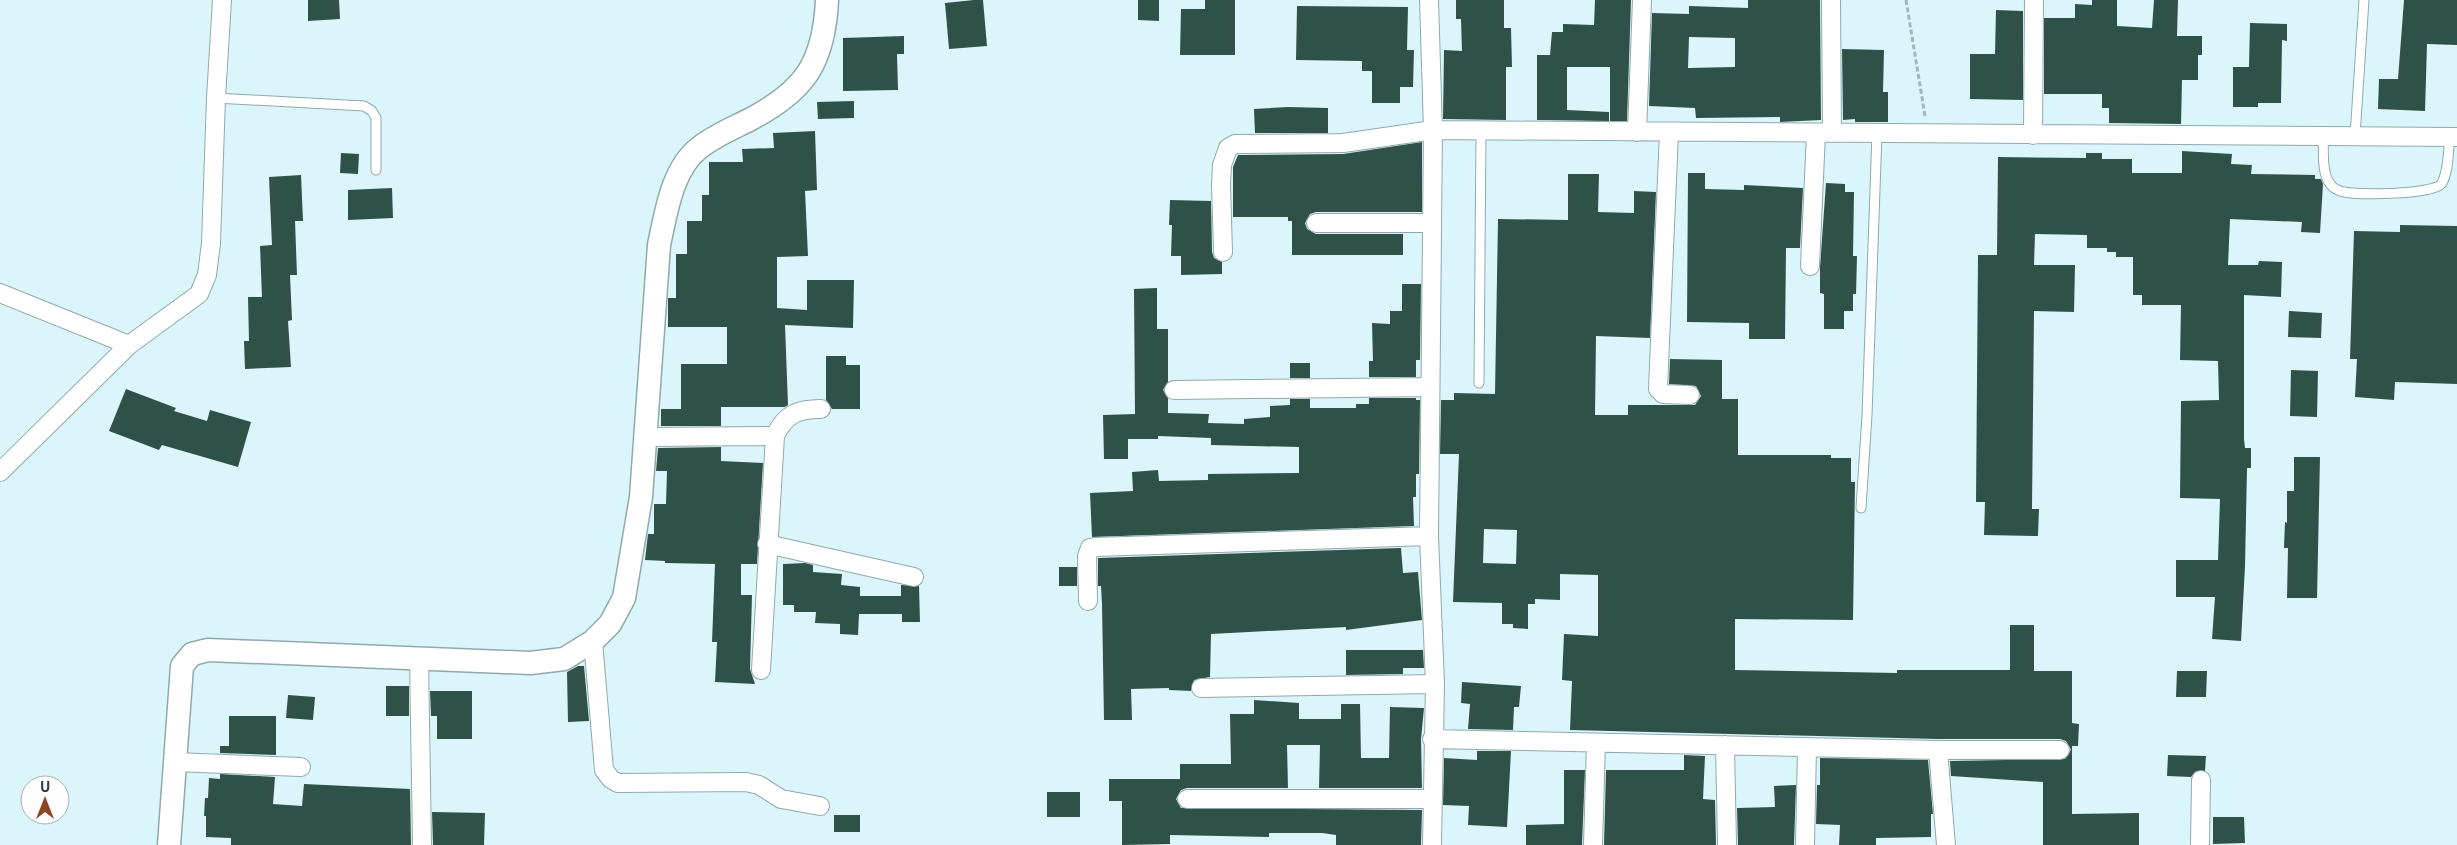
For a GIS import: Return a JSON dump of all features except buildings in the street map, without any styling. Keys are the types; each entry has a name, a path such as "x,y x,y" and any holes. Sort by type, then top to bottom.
{"street":[{"path":"0,472 129,345 199,294 207,276 211,243 216,98 222,0"},
{"path":"169,845 182,666 192,654 208,650 530,663 564,659 593,640 610,624 624,598 641,497 659,245 667,209 680,171 698,148 770,109 800,86 817,56 826,28 827,0"},
{"path":"1430,0 1433,130 1429,536 1435,684 1432,739 1432,845"},
{"path":"1637,132 1642,0"},
{"path":"1810,266 1824,133 1832,0"},
{"path":"2033,135 2034,0"},
{"path":"1223,252 1222,165 1228,148 1235,144 1343,143 1433,130 2453,137"},
{"path":"1669,132 1658,389 1663,394 1690,396"},
{"path":"1316,223 1432,223"},
{"path":"0,294 129,345"},
{"path":"1174,390 1430,387"},
{"path":"761,670 767,544 775,436 786,417 802,410 821,409"},
{"path":"646,437 775,436"},
{"path":"1088,601 1087,556 1090,548 1095,547 1429,536"},
{"path":"767,544 914,577"},
{"path":"593,640 604,770 611,779 618,783 746,782 759,785 781,800 820,806"},
{"path":"419,658 422,845"},
{"path":"1201,688 1435,684"},
{"path":"1432,739 1938,750 2060,750"},
{"path":"1593,845 1596,743"},
{"path":"1725,745 1727,845"},
{"path":"1804,845 1807,747"},
{"path":"1938,750 1946,845"},
{"path":"175,762 301,767"},
{"path":"2200,845 2201,780"},
{"path":"1187,800 1432,799"}],"lane":[{"path":"2355,136 2364,0"},
{"path":"216,98 364,106 372,111 376,118 376,170"},
{"path":"1479,383 1481,131"},
{"path":"1861,508 1867,415 1876,133"},
{"path":"2323,136 2325,171 2331,185 2343,192 2418,192 2432,190 2442,184 2453,137"}],"path":[{"path":"1906,0 1928,134"}]}
